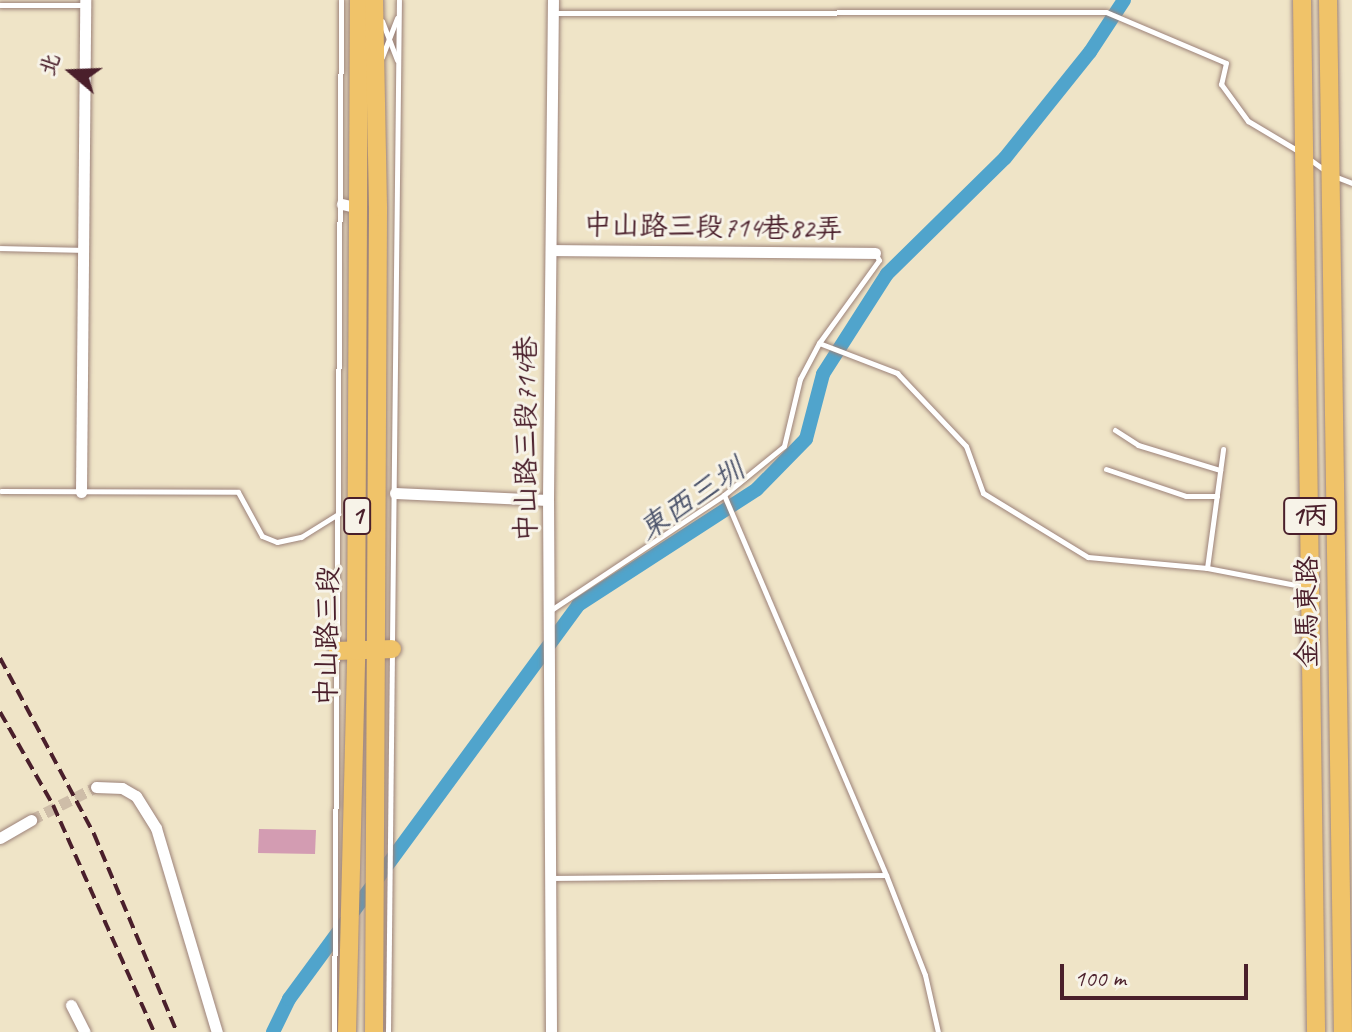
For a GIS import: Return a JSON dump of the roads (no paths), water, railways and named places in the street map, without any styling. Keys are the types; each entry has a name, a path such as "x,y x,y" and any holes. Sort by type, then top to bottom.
{"main road":[{"name":"中山路三段","path":"359,0 351,206 374,1032"},
{"name":"中山路三段","path":"347,1032 365,650 377,65 375,0"},
{"name":"金馬東路","path":"1302,0 1316,1032"},
{"name":"金馬東路","path":"1328,0 1329,174 1344,714 1343,1032"}],"street":[{"path":"81,492 85,2"},
{"name":"中山路三段714巷","path":"551,1032 548,500 552,6"},
{"name":"中山路三段714巷82弄","path":"551,250 875,253"},
{"path":"395,493 548,500"},
{"path":"96,787 122,788 136,796 156,828 217,1032"},
{"path":"0,838 31,820"},
{"path":"71,1005 85,1032"}],"lane":[{"name":"中山路三段","path":"341,0 351,206 339,513 365,650 388,1032"},
{"path":"375,0 399,65"},
{"name":"1","path":"399,0 399,65"},
{"path":"0,5 85,2"},
{"path":"552,6 1106,12 1226,63 1221,84 1248,121 1305,155 1329,174 1352,183"},
{"path":"377,65 399,14"},
{"name":"中山路三段","path":"334,1032 332,871 365,650 395,493 399,65"},
{"path":"0,248 85,250"},
{"path":"551,611 724,495 784,446 800,379 819,343 879,260 875,253"},
{"path":"819,343 897,373 966,446 983,493 1013,515 1088,557 1207,568 1311,588"},
{"path":"1115,430 1138,445 1220,470"},
{"path":"1207,568 1223,449"},
{"path":"1106,469 1186,496 1217,496"},
{"path":"1,491 238,492 262,536 277,542 301,537 339,513"},
{"path":"724,495 886,875 925,975 938,1032"},
{"path":"1314,714 1344,714"},
{"path":"550,878 886,875"}],"waterway":[{"name":"東西三圳","path":"273,1032 289,999 578,605 757,489 806,439 823,374 887,274 1005,158 1090,52 1124,0"}],"tunnel":[{"path":"31,820 96,787"}],"railway":[{"path":"0,658 94,834 177,1032"},
{"path":"0,712 53,805 154,1032"}]}
